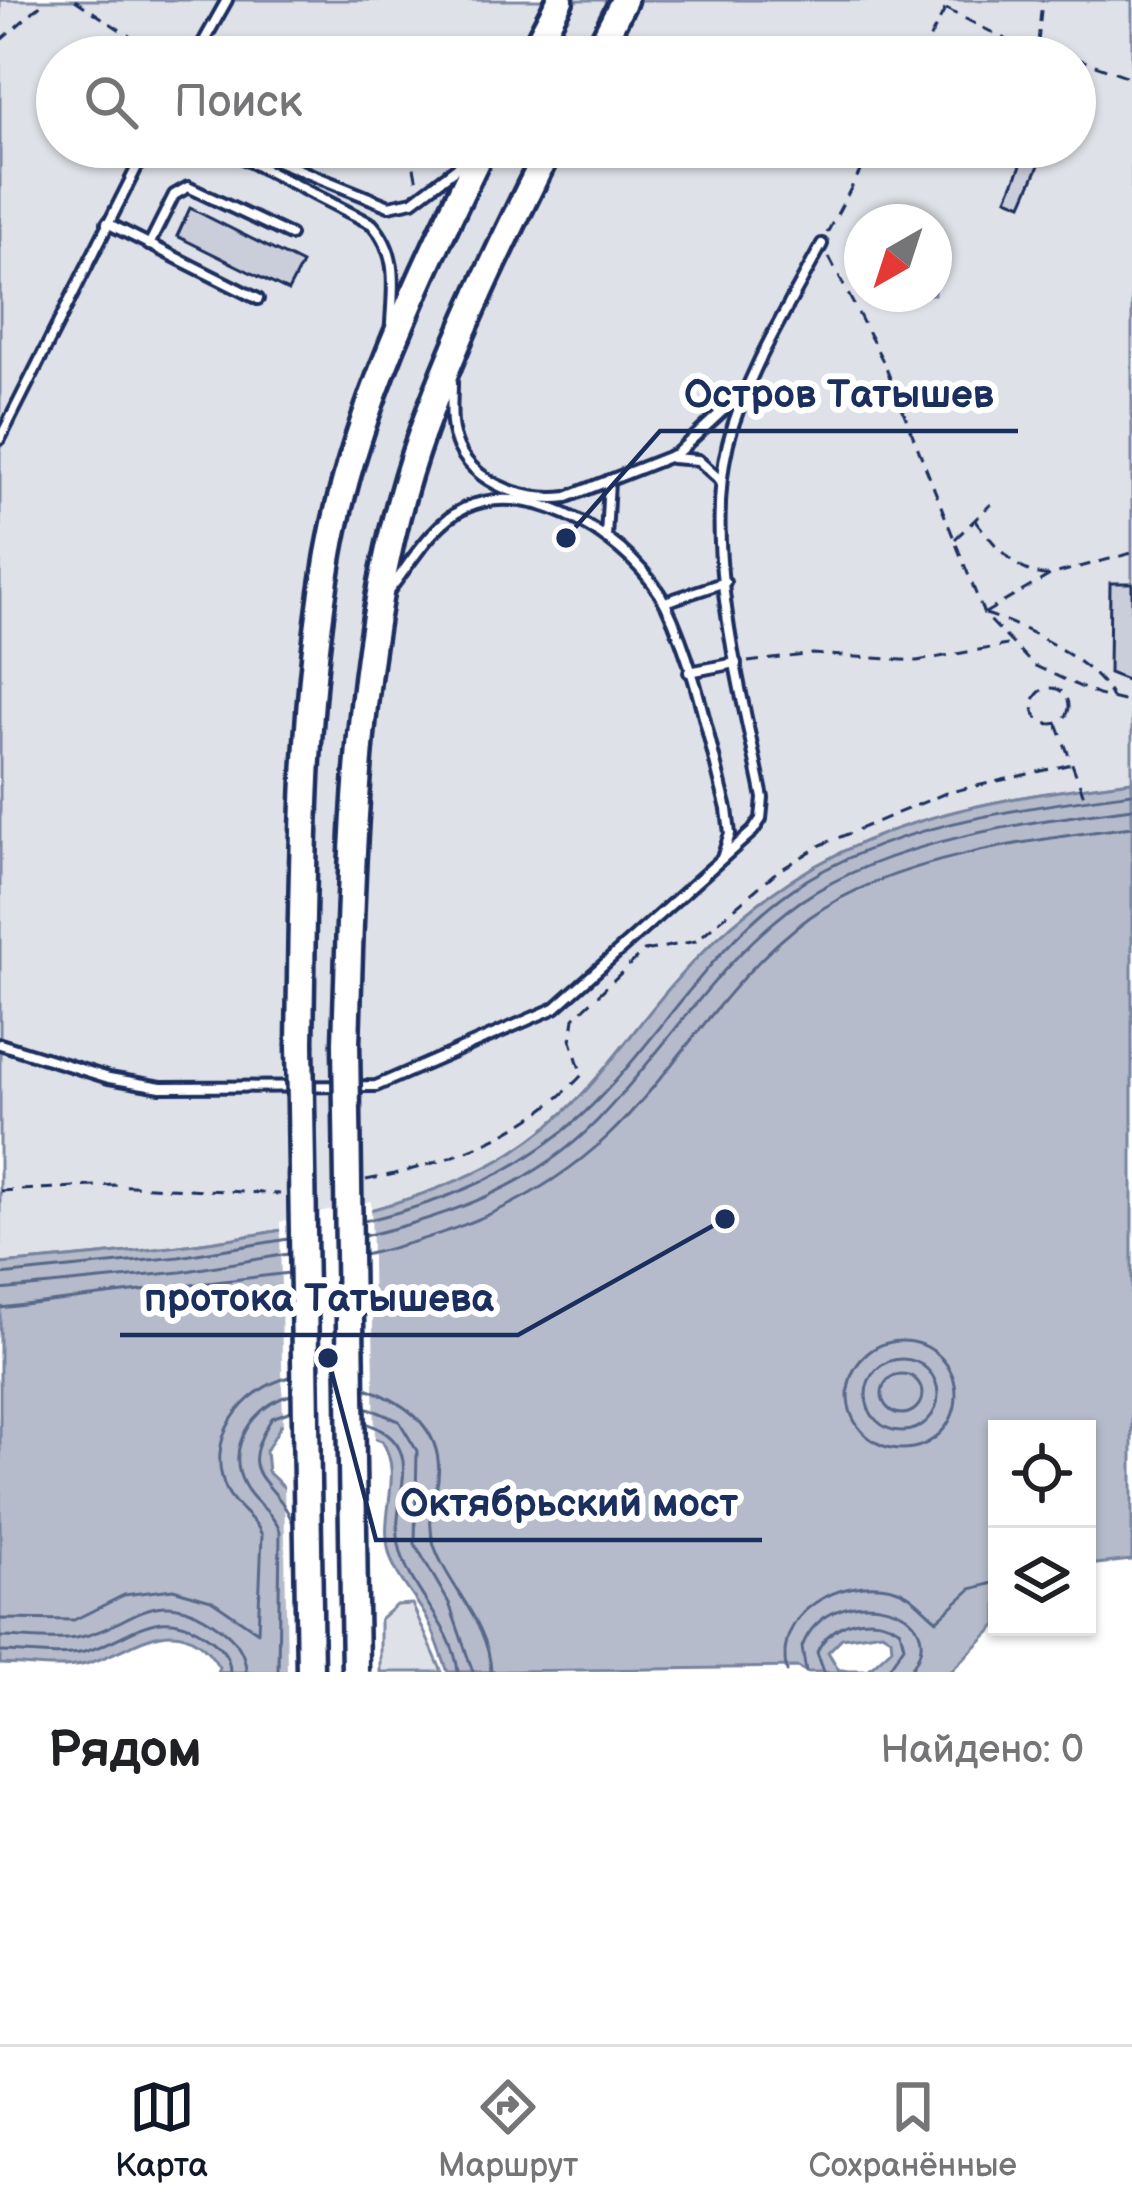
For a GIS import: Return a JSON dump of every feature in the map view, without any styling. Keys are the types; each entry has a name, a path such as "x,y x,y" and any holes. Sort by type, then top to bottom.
{"main road":[{"path":"541,36 560,0"},
{"path":"606,36 624,0"},
{"path":"310,1672 300,1043 305,723 330,550 359,440 474,168"},
{"path":"355,1672 346,1043 361,738 383,599 422,432 540,168"}],"lane":[{"path":"207,36 227,0"},
{"path":"0,439 136,168"},
{"path":"263,168 364,218 378,231 394,268 388,362"},
{"path":"292,168 371,202 394,206 429,191 457,168"},
{"path":"149,245 174,195 188,187 290,235"},
{"path":"106,223 258,299"},
{"path":"0,1044 109,1078 161,1087 376,1086 555,1008 756,828 764,809 725,582 722,488 729,440 748,387 822,244"},
{"path":"452,357 453,435 487,480 556,498 668,458 748,387"},
{"path":"668,458 698,460 719,475 722,488"},
{"path":"606,539 609,480"},
{"path":"383,599 432,534 468,506 532,505 569,515 606,539 665,602 731,826 720,863"},
{"path":"665,602 725,582"},
{"path":"689,672 736,663"}],"path":[{"path":"0,41 46,0"},
{"path":"75,0 129,36"},
{"path":"931,36 950,0"},
{"path":"1039,36 1042,0"},
{"path":"946,9 999,36"},
{"path":"1096,64 1132,78"},
{"path":"1124,74 1132,70"},
{"path":"414,168 418,191"},
{"path":"862,168 822,244 879,352 984,614 1008,644 1041,669 1113,700 1132,703"},
{"path":"954,540 992,504"},
{"path":"975,520 1021,567 1050,574"},
{"path":"984,614 1050,574 1132,553"},
{"path":"984,614 1018,624 1058,652 1092,667 1113,700"},
{"path":"736,663 813,654 917,661 1008,644"},
{"path":"1058,724 1037,719 1032,706 1045,688 1059,689 1075,680"},
{"path":"1058,724 1070,707 1059,689"},
{"path":"1058,724 1086,801"},
{"path":"347,1183 467,1152 542,1112 582,1075 571,1041 572,1022 607,983 649,949 696,941 761,884 821,844 946,793 1072,764"},
{"path":"0,1192 115,1185 286,1195"}],"shaded area":[{"path":"0,0 1132,0 1132,781 948,813 841,852 790,881 740,918 691,964 567,1110 511,1153 459,1180 399,1202 193,1244 0,1264"},
{"path":"412,1604 442,1672 380,1672 380,1619 396,1605"}],"water":[{"path":"1132,781 1132,1560 1096,1564 1096,1420 988,1420 988,1634 950,1672 807,1672 798,1667 448,1672 430,1624 389,1552 391,1467 382,1441 315,1417 281,1425 266,1451 268,1472 295,1498 305,1672 217,1672 219,1667 204,1648 188,1637 172,1634 76,1666 0,1664 0,1264 264,1233 399,1202 459,1180 511,1153 567,1110 691,964 740,918 790,881 893,830 1006,800","holes":["882,1632 891,1638 892,1648 868,1670 839,1670 828,1652 842,1638"]}],"pier":[{"path":"371,1201 375,1445 315,1423 283,1434 280,1222"},
{"path":"284,1479 300,1495 311,1672 287,1672"}],"building":[{"path":"1020,168 1038,168 1022,204 1007,198"},
{"path":"190,208 302,264 288,291 177,236"},
{"path":"1110,583 1132,583 1132,682 1109,673"}],"place":[{"name":"Остров Татышев","path":"566,538"},
{"name":"протока Татышева","path":"725,1219"},
{"name":"Октябрьский мост","path":"328,1358"}]}
